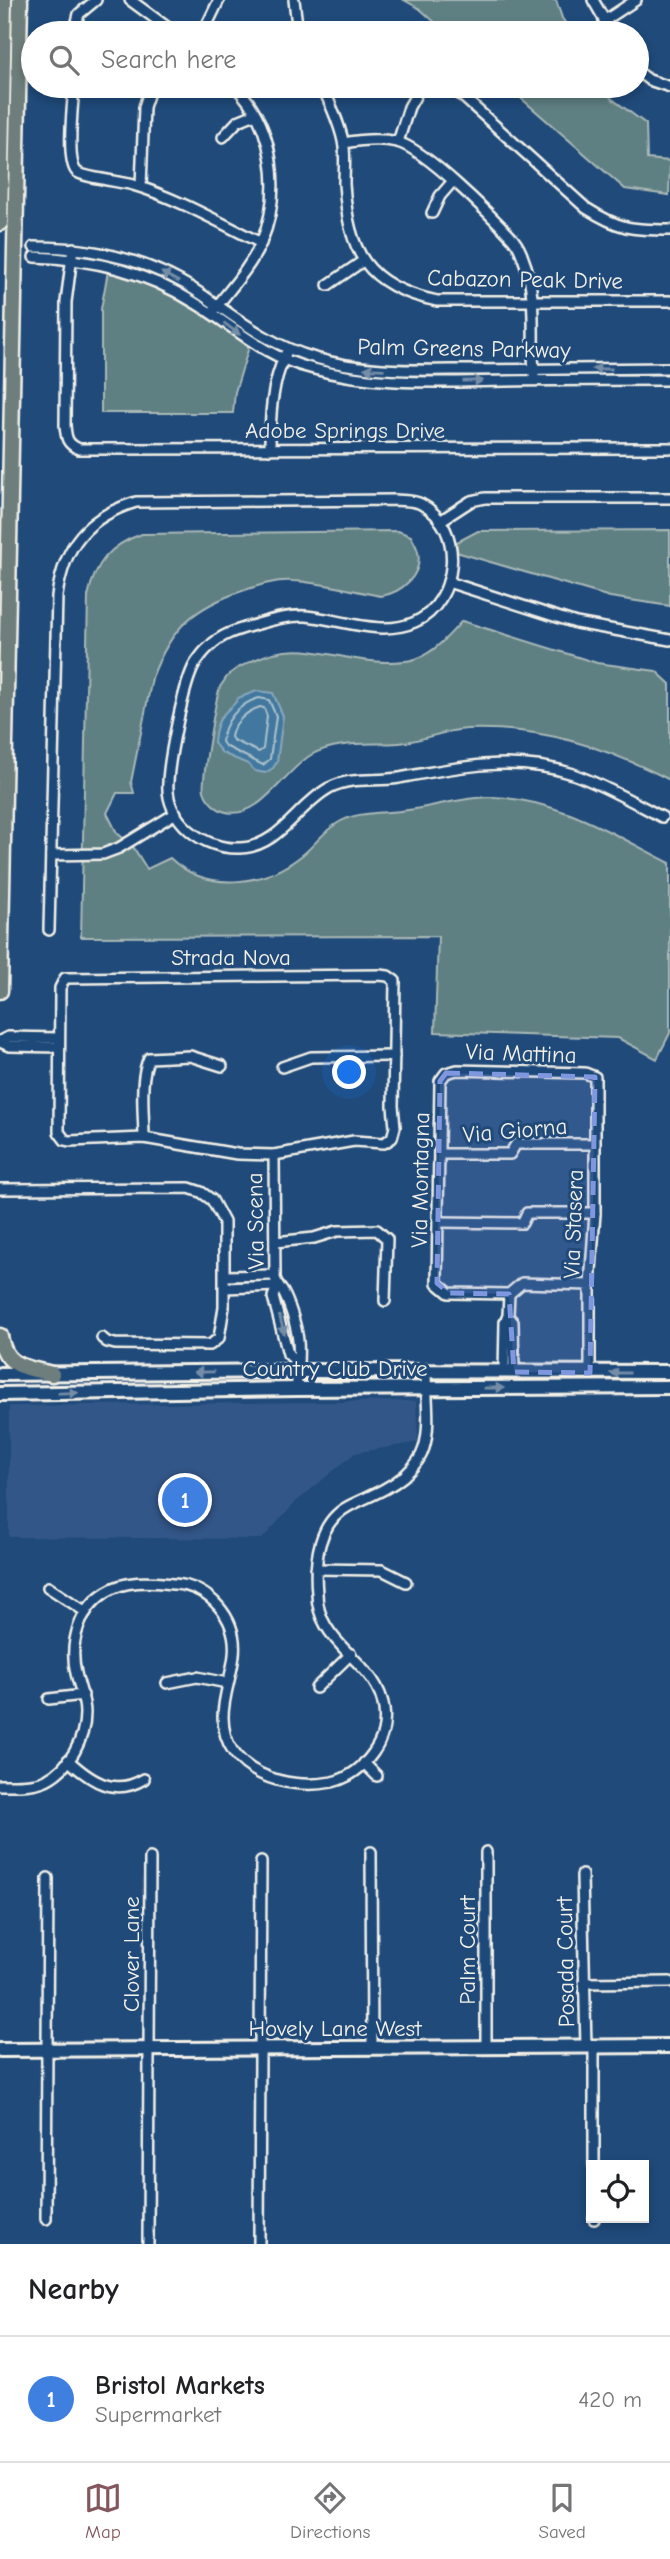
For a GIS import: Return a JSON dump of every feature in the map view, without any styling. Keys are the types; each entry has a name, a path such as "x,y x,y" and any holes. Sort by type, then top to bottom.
{"main road":[{"path":"0,223 4,0"},
{"path":"0,991 20,0"},
{"path":"0,485 6,496 9,542"},
{"path":"0,1336 2,1348 13,1363 52,1374"},
{"name":"Country Club Drive","path":"0,1374 296,1366 426,1373 670,1372"},
{"name":"Country Club Drive","path":"0,1394 670,1387"},
{"name":"Hovely Lane West","path":"0,2050 670,2046"}],"street":[{"path":"77,21 79,14 96,0"},
{"path":"130,0 159,21"},
{"path":"209,21 219,0"},
{"path":"294,0 297,21"},
{"path":"593,0 604,21"},
{"path":"605,21 636,0"},
{"path":"649,80 670,87"},
{"path":"74,98 72,156 75,170 80,174 141,187 261,243"},
{"path":"141,187 144,107 147,98"},
{"path":"214,310 261,243 270,210 272,175 269,140 246,98"},
{"name":"Cabazon Peak Drive","path":"327,98 344,142 348,226 363,261 387,284 411,296 437,301 670,300"},
{"path":"398,142 415,98"},
{"path":"464,98 586,208 606,221 629,230 670,230"},
{"path":"223,137 238,121 255,114"},
{"path":"344,142 370,139 398,142 414,150 453,181 515,241 524,259 532,301 534,381"},
{"path":"432,213 440,196 453,181"},
{"name":"Palm Greens Parkway","path":"34,252 72,253 87,249 162,272 204,296 237,333 284,359 307,368 349,378 381,381 670,380"},
{"name":"Adobe Springs Drive","path":"72,253 66,302 66,438 70,445 79,449 670,448"},
{"path":"328,285 363,261"},
{"name":"Palm Greens Parkway","path":"214,310 289,349 316,359 355,368 670,368"},
{"path":"270,449 270,414 274,383 289,349"},
{"path":"440,521 471,501 485,498 670,498"},
{"path":"49,930 57,596 65,561 80,535 110,510 136,502 419,502 432,511 451,542 452,563 448,582 436,606 415,622 378,628 306,616 285,616 228,633 210,645 194,666 185,693 167,784 172,806 183,825 196,836 217,845 239,849 257,845 271,838 312,800 345,781 396,778 451,767 505,764 534,766 571,774 662,817"},
{"path":"448,582 576,623 670,640"},
{"path":"51,855 103,854 119,848 176,813"},
{"name":"Strada Nova","path":"59,1042 60,988 65,978 380,975 396,981 394,1056"},
{"path":"0,1042 8,1037 29,1042 59,1042 59,1132 65,1140 145,1138 237,1154 274,1155 354,1141 384,1143 392,1138 395,1127 394,1056 311,1057 282,1067"},
{"path":"145,1138 143,1078 149,1058 190,1056 222,1066"},
{"name":"Via Mattina","path":"446,1073 457,1070 558,1072 585,1073 595,1077"},
{"name":"Via Montagna","path":"446,1073 440,1081 437,1283 449,1293 509,1294"},
{"name":"Via Stasera","path":"590,1373 590,1285 595,1213 595,1077"},
{"name":"Via Giorna","path":"439,1154 510,1154 516,1144 594,1144"},
{"name":"Via Scena","path":"274,1155 275,1275 297,1332 300,1355 296,1366 297,1389"},
{"path":"0,1189 177,1188 201,1192 212,1200 224,1222 225,1288 219,1338 210,1345 115,1344 102,1338"},
{"path":"439,1222 522,1223 527,1213 595,1213"},
{"path":"275,1242 314,1238 337,1231 377,1230 387,1239 384,1301"},
{"path":"225,1276 275,1275"},
{"path":"246,1276 247,1287"},
{"path":"509,1372 513,1322 508,1316 509,1294 522,1283 590,1285"},
{"path":"225,1288 277,1286"},
{"path":"0,1785 29,1784 45,1780 68,1760 77,1748 85,1713 83,1695 75,1672 74,1645 80,1622 89,1606 106,1592 127,1583 183,1584 211,1598 223,1610 233,1638 234,1655 223,1720 227,1739 236,1752 258,1773 276,1782 311,1784 347,1778 364,1763 382,1739 386,1721 383,1703 378,1686 326,1627 320,1613 316,1569 320,1544 329,1522 346,1507 387,1489 415,1466 424,1448 427,1431 426,1373"},
{"path":"316,1569 382,1570 406,1581"},
{"path":"48,1587 86,1612"},
{"path":"316,1688 351,1654"},
{"path":"167,1683 197,1677 228,1683"},
{"path":"49,1699 83,1695"},
{"path":"68,1760 87,1777 100,1784 132,1786 144,1779"},
{"path":"364,1763 377,1776"},
{"path":"372,1852 372,2048"},
{"name":"Palm Court","path":"486,1852 486,2048"},
{"name":"Clover Lane","path":"148,2244 150,1858"},
{"path":"259,2244 261,1862"},
{"name":"Posada Court","path":"582,1875 584,1983 590,2047 594,2160"},
{"path":"46,2219 48,1878"},
{"path":"584,1983 670,1982"}],"highlighted area":[{"path":"446,1073 595,1077 590,1373 514,1372 509,1294 449,1293 437,1283 440,1081"}],"shaded area":[{"path":"416,1401 418,1442 355,1453 297,1501 262,1539 9,1537 9,1406"}],"green space":[{"path":"404,0 556,0 564,21 434,21"},
{"path":"521,98 611,98 646,124 647,159 670,161 669,195 625,189"},
{"path":"108,271 165,291 249,347 235,392 233,413 101,413 101,309"},
{"path":"670,530 670,606 610,597 456,552 455,543 478,531"},
{"path":"398,531 411,536 419,560 409,581 389,594 381,596 314,583 274,582 227,597 186,621 167,645 152,678 131,782 134,793 117,793 107,813 117,833 132,845 147,869 170,858 201,877 218,881 253,879 270,874 305,852 336,824 362,814 492,797 540,804 584,820 670,863 670,1033 657,1059 618,1038 435,1032 438,936 81,937 88,596 95,574 105,557 121,544 142,534"},
{"path":"462,621 597,663 656,671 670,684 670,780 621,758 572,741 521,731 467,729 408,742 343,745 321,750 301,762 261,802 238,813 223,811 207,798 204,791 205,773 215,706 220,687 235,670 270,654 303,650 368,661 411,660 436,647"}],"water":[{"path":"257,691 273,693 283,716 277,762 265,773 255,771 248,764 222,753 214,743 217,725 225,713 238,698"}],"place":[{"name":"Bristol Markets","path":"185,1500"}]}
